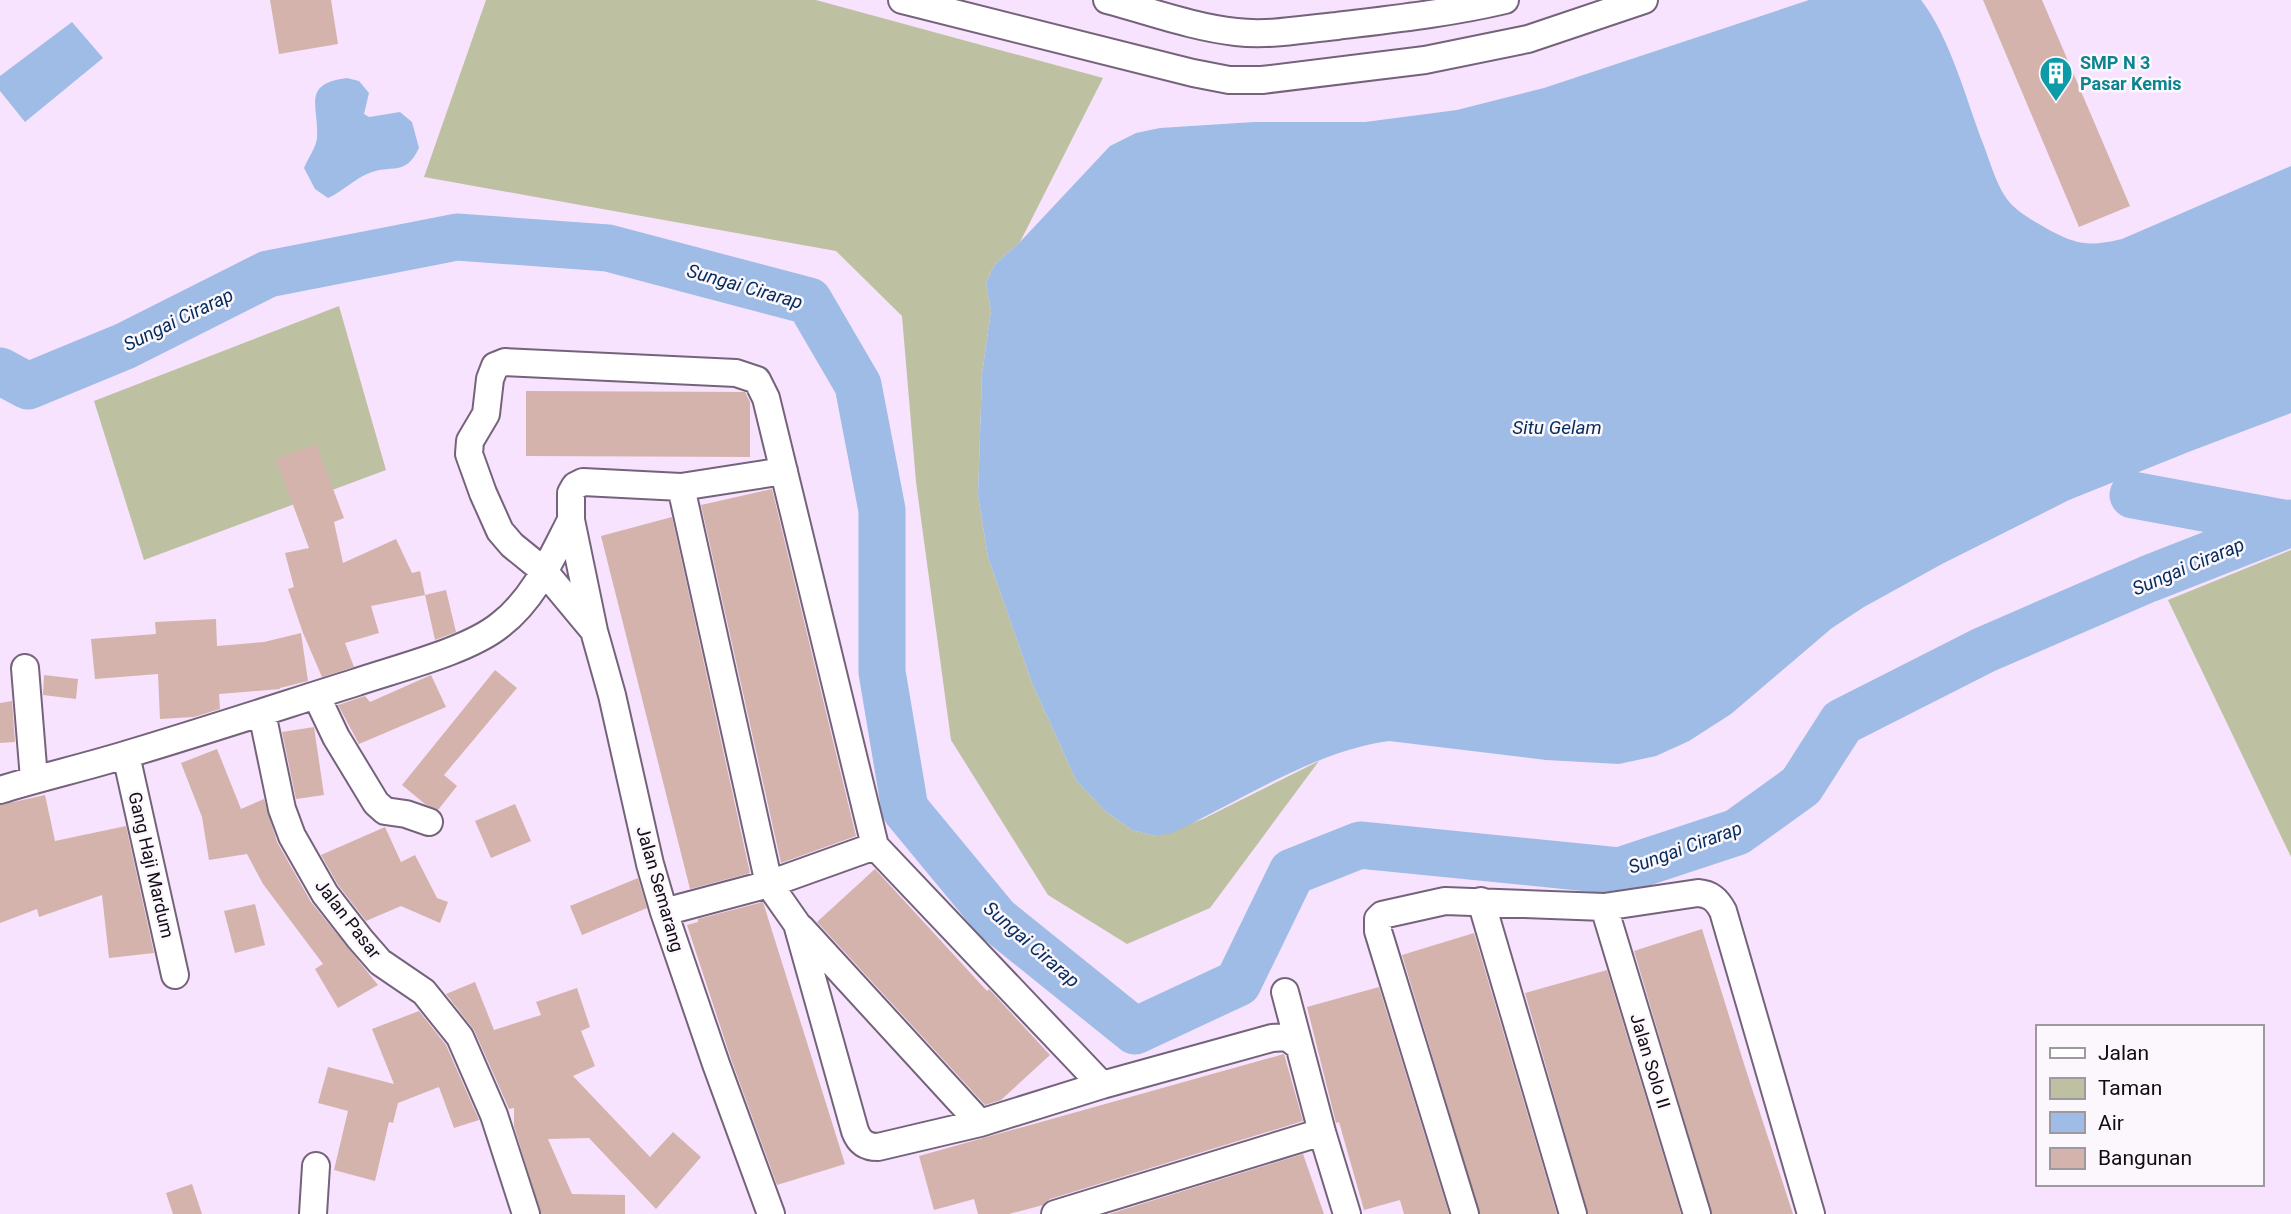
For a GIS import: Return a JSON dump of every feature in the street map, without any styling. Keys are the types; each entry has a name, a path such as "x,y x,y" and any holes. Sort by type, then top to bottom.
{"street":[{"path":"902,0 1193,74 1229,80 1262,80 1477,51 1528,39 1644,0"},
{"path":"1107,0 1208,27 1237,32 1269,33 1416,17 1506,0"},
{"name":"Jalan Semarang","path":"771,1214 664,912 594,631 544,571 521,554 500,531 469,454 470,442 486,414 492,371 499,363 722,372 750,376 757,380 764,392 784,471"},
{"path":"594,631 570,520 570,493 575,486 583,482 681,487 784,471 876,846 1102,1085"},
{"path":"681,487 769,884 797,924 980,1123"},
{"path":"0,790 262,713 456,648 488,634 516,612 544,571 570,520"},
{"path":"24,667 34,779"},
{"path":"316,695 336,737 376,803 385,811 406,814 429,822"},
{"name":"Jalan Pasar","path":"262,713 282,808 292,836 325,894 360,940 380,961 424,992 460,1037 494,1115 526,1214"},
{"name":"Gang Haji Mardum","path":"126,755 175,975"},
{"path":"664,912 769,884 876,846"},
{"path":"1465,1214 1377,922 1382,915 1445,901 1604,907 1698,893 1706,894 1718,903 1723,911 1811,1214"},
{"path":"1481,901 1573,1214"},
{"name":"Jalan Solo II","path":"1604,907 1697,1214"},
{"path":"797,924 855,1131 860,1141 871,1147 980,1123 1102,1085 1272,1038 1287,1037 1299,1046"},
{"path":"1285,992 1347,1214"},
{"path":"1055,1214 1322,1132"},
{"path":"316,1166 319,1213"}],"green space":[{"path":"486,0 816,0 1103,78 1020,242 995,264 986,283 991,311 982,374 978,495 988,557 1032,683 1076,780 1105,811 1132,830 1155,836 1203,819 1319,761 1210,908 1127,944 1048,895 951,740 916,482 902,316 836,251 424,177"},
{"path":"339,306 386,470 144,560 94,401"},
{"path":"2291,550 2291,857 2168,600"}],"water":[{"name":"Situ Gelam","path":"1809,0 1921,0 1949,51 2002,192 2011,204 2025,215 2070,240 2094,244 2122,239 2291,166 2291,413 2069,500 1942,564 1832,628 1731,714 1689,741 1656,756 1619,764 1546,760 1389,741 1333,755 1306,766 1172,833 1155,836 1132,830 1105,811 1076,780 1032,683 988,557 978,495 982,374 991,311 986,283 995,264 1020,242 1110,146 1136,133 1160,128 1254,122 1365,122 1457,110 1544,88"},
{"path":"72,22 103,58 25,122 0,91 0,76"},
{"path":"347,78 359,81 369,93 364,114 369,117 400,112 412,122 419,148 403,167 367,174 328,198 315,189 304,168 317,138 315,106 318,91 323,85"}],"building":[{"path":"270,0 331,0 338,44 279,54"},
{"name":"SMP N 3 Pasar Kemis","path":"1983,0 2042,0 2130,206 2079,227"},
{"path":"526,391 745,392 750,402 750,457 526,456"},
{"path":"316,444 344,518 334,522 343,563 396,539 412,573 420,571 425,595 371,606 379,633 345,643 354,667 322,677 288,589 294,587 285,553 309,548 276,459"},
{"path":"772,489 856,836 781,863 701,505"},
{"path":"672,517 750,873 690,889 601,536"},
{"path":"446,590 456,632 435,640 425,595"},
{"path":"216,619 217,646 264,642 301,633 308,681 280,689 219,694 220,709 194,717 160,719 158,674 95,679 91,639 156,634 155,622"},
{"path":"495,670 517,688 444,775 457,786 438,810 425,804 402,785"},
{"path":"44,675 78,679 76,699 43,695"},
{"path":"431,675 446,707 359,744 338,705 365,696 370,702"},
{"path":"12,701 15,742 0,743 0,703"},
{"path":"314,727 324,795 296,799 282,732"},
{"path":"217,749 241,809 264,799 277,842 311,902 378,985 338,1008 315,969 323,964 263,884 247,854 209,860 202,817 181,763"},
{"path":"45,795 55,841 126,826 154,953 109,958 102,895 39,917 37,909 0,923 0,805"},
{"path":"515,804 531,841 491,858 475,821"},
{"path":"385,827 401,862 415,855 437,898 448,902 440,923 401,906 366,921 338,885 321,855"},
{"path":"875,869 1050,1055 1001,1100 985,1105 817,922"},
{"path":"638,878 647,908 582,935 570,906"},
{"path":"763,902 845,1164 777,1185 731,1059 687,925 698,922 698,919"},
{"path":"255,904 265,945 235,953 224,911"},
{"path":"1702,929 1793,1214 1712,1214 1634,951"},
{"path":"1474,933 1557,1214 1480,1214 1402,955"},
{"path":"1607,970 1681,1214 1588,1214 1525,993"},
{"path":"475,982 494,1030 541,1015 536,1002 577,988 590,1027 581,1031 595,1066 573,1076 650,1157 673,1132 701,1157 656,1209 589,1138 548,1139 572,1194 625,1195 625,1214 541,1214 514,1126 514,1108 509,1109 474,1030 446,994"},
{"path":"1379,987 1449,1214 1404,1214 1400,1200 1364,1210 1339,1122 1336,1123 1307,1007"},
{"path":"419,1011 446,1045 479,1120 454,1128 439,1087 398,1103 393,1123 389,1122 375,1181 334,1170 348,1111 318,1103 328,1067 394,1084 372,1029"},
{"path":"1284,1054 1303,1121 1009,1214 978,1214 974,1199 934,1210 919,1156"},
{"path":"1303,1154 1324,1214 1109,1214"},
{"path":"192,1184 202,1214 173,1214 166,1193"}],"waterway":[{"name":"Sungai Cirarap","path":"0,371 28,386 125,346 268,274 457,237 608,248 809,301 858,385 882,510 882,672 905,809 996,919 1135,1031 1238,983 1292,872 1360,845 1619,871 1737,832 1801,786 1842,722 1984,650 2148,579 2291,523"},
{"path":"2133,495 2289,524"}],"place":[{"name":"SMP N 3 Pasar Kemis","path":"2056,103"}]}
